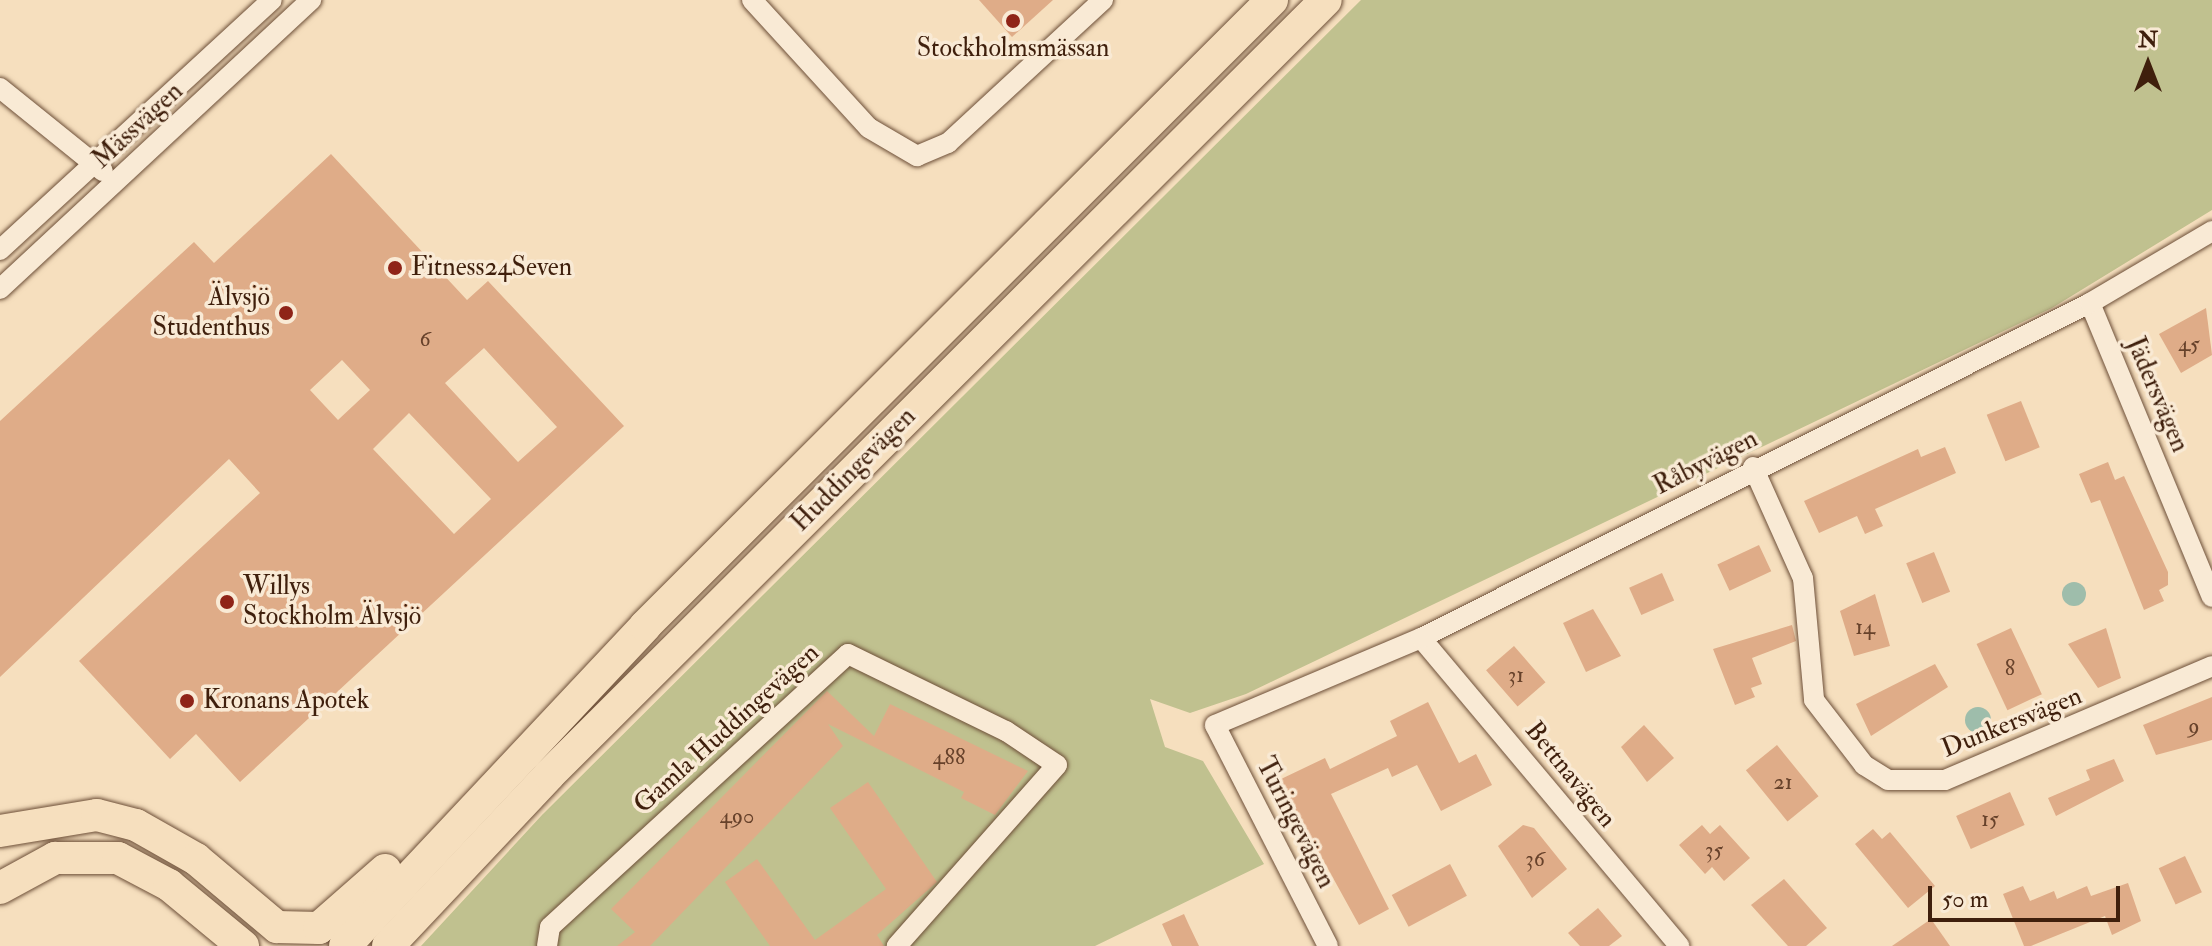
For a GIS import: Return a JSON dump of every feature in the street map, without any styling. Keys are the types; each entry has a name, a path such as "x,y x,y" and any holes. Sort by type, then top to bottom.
{"main road":[{"name":"Huddingevägen","path":"345,946 645,626 1272,0"},
{"name":"Huddingevägen","path":"388,946 549,775 1326,0"},
{"path":"0,831 97,815 136,825 196,859 277,927 319,928 346,910 599,650 645,626"},
{"path":"0,888 55,858 90,855 118,858 169,885 243,946"}],"street":[{"name":"Mässvägen","path":"0,250 272,0"},
{"name":"Mässvägen","path":"0,289 311,0"},
{"path":"752,0 869,128 903,152 917,156 948,143 1103,0"},
{"path":"0,88 116,181"},
{"name":"Råbyvägen","path":"1215,725 1421,638 1753,467 2090,303 2212,231"},
{"name":"Jädersvägen","path":"2090,303 2212,597"},
{"name":"Dunkersvägen","path":"1753,467 1803,578 1814,700 1864,765 1888,780 1945,780 2212,666"},
{"name":"Bettnavägen","path":"1421,638 1679,946"},
{"name":"Gamla Huddingevägen","path":"547,946 550,927 848,654 1006,731 1057,765 897,946"},
{"name":"Turingevägen","path":"1215,725 1328,946"}],"green space":[{"path":"1361,0 2212,0 2212,210 2052,308 1246,694 1190,713 1150,699 1165,747 1203,761 1264,864 1095,946 421,946 542,815"}],"shaded area":[{"path":"2069,582 2079,582 2086,589 2086,599 2079,606 2069,606 2062,599 2062,589"},
{"path":"1978,707 1987,711 1991,720 1987,729 1978,733 1969,729 1965,720 1969,711"}],"building":[{"name":"Stockholmsmässan","path":"979,0 1053,0 1012,37"},
{"path":"331,154 467,300 488,281 624,426 240,782 196,734 170,759 79,661 260,493 229,459 0,677 0,421 194,242 214,263","holes":["484,348 557,427 518,462 445,383","342,360 370,390 338,420 310,390","409,413 491,499 454,534 373,449"]},
{"path":"2206,308 2212,355 2181,373 2159,334"},
{"path":"2021,401 2040,447 2005,461 1987,415"},
{"path":"1945,447 1956,473 1875,509 1883,526 1865,534 1857,516 1819,533 1804,501 1918,449 1921,457"},
{"path":"2108,462 2115,480 2124,476 2168,572 2168,585 2159,590 2164,601 2144,610 2100,500 2091,503 2079,474"},
{"path":"1759,545 1771,571 1730,591 1717,564"},
{"path":"1934,552 1950,592 1922,603 1906,563"},
{"path":"1662,573 1674,600 1641,615 1629,588"},
{"path":"1875,594 1890,646 1854,656 1840,611"},
{"path":"1593,609 1621,656 1586,672 1563,623"},
{"path":"1792,625 1796,641 1752,658 1762,684 1751,688 1755,697 1735,705 1713,649"},
{"path":"2011,628 2042,694 2007,710 1977,644"},
{"path":"2106,628 2121,678 2098,688 2068,644"},
{"path":"1514,646 1545,682 1518,707 1486,670"},
{"path":"1935,664 1948,687 1871,736 1856,704"},
{"path":"827,691 874,736 890,704 1028,771 995,815 961,798 964,792 828,724 843,746 650,946 617,946 635,932 611,909"},
{"path":"2212,697 2212,740 2156,755 2143,725"},
{"path":"1428,702 1459,763 1476,754 1492,785 1441,811 1417,765 1392,777 1388,768 1331,794 1389,909 1359,925 1279,780 1325,758 1330,769 1397,736 1390,721"},
{"path":"1644,725 1674,758 1647,782 1621,747"},
{"path":"1777,745 1819,796 1787,821 1746,770"},
{"path":"2114,759 2124,781 2056,816 2048,798 2090,780 2086,770"},
{"path":"868,782 937,882 877,935 884,946 770,946 725,882 757,859 815,940 886,889 830,808"},
{"path":"2010,792 2025,825 1971,849 1956,816"},
{"path":"1523,825 1534,828 1567,869 1532,898 1498,846"},
{"path":"1702,825 1710,834 1720,825 1750,858 1724,881 1712,867 1705,874 1679,845"},
{"path":"1873,829 1882,839 1890,832 1935,886 1908,908 1855,844"},
{"path":"2185,856 2202,892 2176,905 2159,868"},
{"path":"1450,864 1467,896 1409,927 1392,895"},
{"path":"1784,879 1827,928 1806,946 1788,946 1751,905"},
{"path":"2128,883 2141,921 2112,935 2105,916 2031,946 2024,946 2003,894 2023,886 2030,901 2054,891 2057,899 2087,886 2091,896"},
{"path":"1598,908 1622,936 1609,946 1580,946 1568,933"},
{"path":"1184,914 1199,946 1172,946 1162,924"},
{"path":"1931,919 1950,946 1892,946"}],"place":[{"name":"Stockholmsmässan","path":"1013,21"},
{"name":"Fitness24Seven","path":"395,268"},
{"name":"Älvsjö Studenthus","path":"286,313"},
{"name":"Willys Stockholm Älvsjö","path":"227,602"},
{"name":"Kronans Apotek","path":"187,701"}]}
